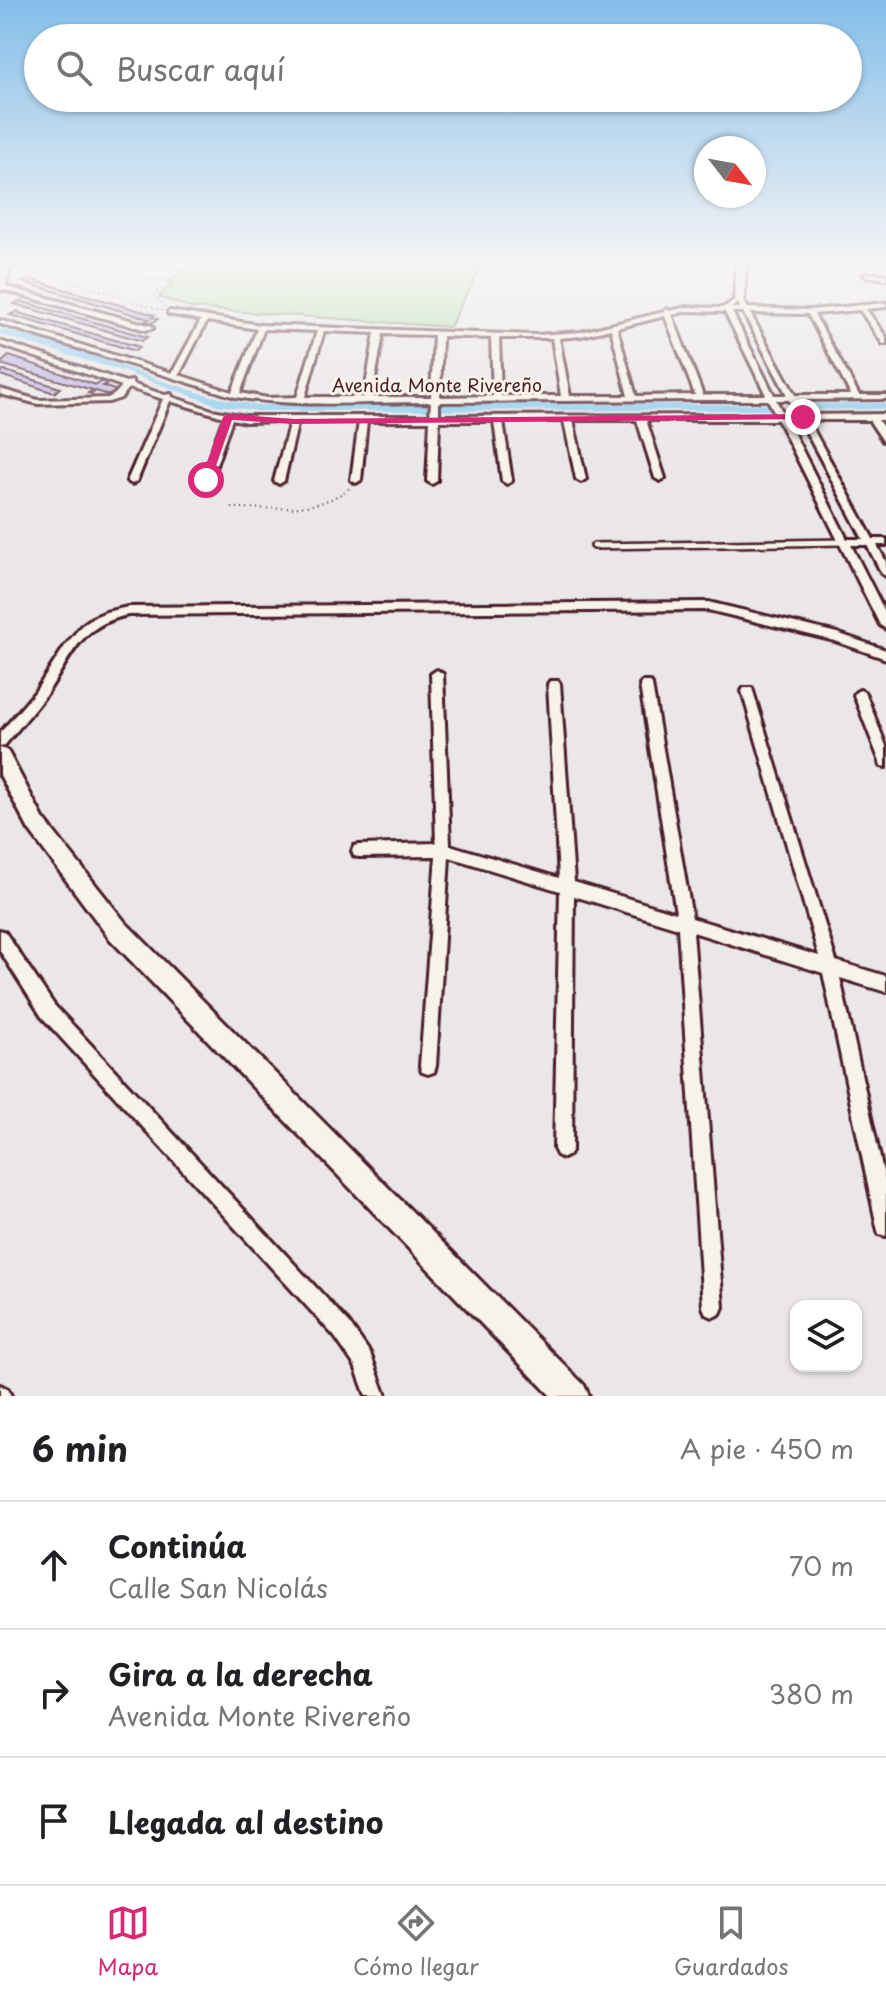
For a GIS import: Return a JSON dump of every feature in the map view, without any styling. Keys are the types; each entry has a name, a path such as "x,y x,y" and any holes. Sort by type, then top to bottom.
{"main road":[{"path":"1,754 36,824 117,930 573,1396"}],"street":[{"name":"Avenida Monte Rivereño","path":"27,330 235,395 300,401 886,397"},
{"path":"175,375 199,330"},
{"path":"235,395 260,330"},
{"path":"300,401 321,330"},
{"path":"324,330 555,337 588,330"},
{"path":"614,330 633,399"},
{"path":"674,330 700,399"},
{"path":"737,330 886,625"},
{"path":"756,330 886,572"},
{"path":"820,330 856,397"},
{"path":"367,401 379,333"},
{"path":"432,481 438,335"},
{"path":"495,337 497,399"},
{"path":"555,337 566,399"},
{"name":"Avenida Monte Rivereño","path":"0,343 228,417 294,421 498,417 886,417"},
{"path":"0,391 38,402 109,400 118,396 129,383"},
{"path":"132,481 168,396"},
{"path":"206,480 228,417"},
{"path":"498,417 507,481"},
{"path":"872,417 886,439"},
{"path":"568,418 581,479"},
{"path":"641,419 660,478"},
{"path":"356,480 363,420"},
{"path":"279,481 294,421"},
{"path":"844,542 886,542"},
{"path":"1,754 85,627 107,614 128,611 708,606 837,637 886,655"},
{"path":"428,1066 443,849 437,674"},
{"path":"554,684 567,886 563,1149"},
{"path":"646,685 685,923 713,1307"},
{"path":"748,691 830,967 886,1227"},
{"path":"860,695 886,762"},
{"path":"359,851 443,849 886,984"},
{"path":"0,937 48,1011 342,1330 363,1360 376,1396"}],"lane":[{"path":"594,546 844,542"}],"path":[{"path":"232,508 318,503 344,494 356,480"}],"building":[{"path":"63,330 80,330 140,347 135,351"},
{"path":"104,330 123,330 147,337 142,341"},
{"path":"9,356 96,385 102,381 108,383 103,386 117,391 110,396 96,391 92,394 88,393 93,390 0,364"},
{"path":"3,370 60,388 54,393 0,375"}],"waterway":[{"path":"1,332 123,368 221,403 257,408 771,407"},
{"path":"808,407 886,406"}],"route":[{"path":"206,480 228,417 270,421 803,417"}]}
